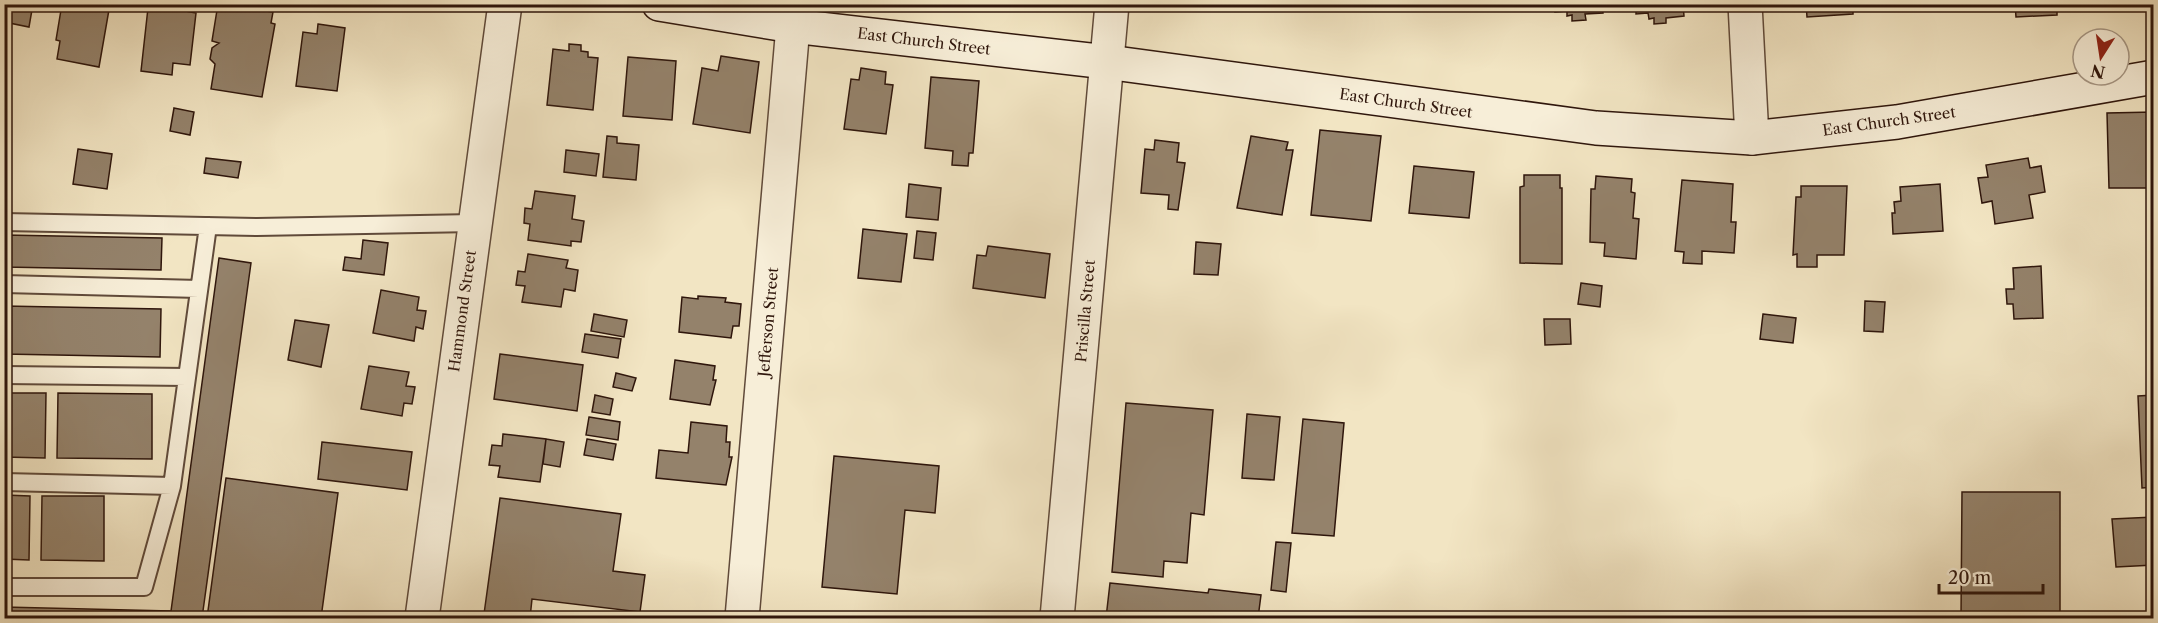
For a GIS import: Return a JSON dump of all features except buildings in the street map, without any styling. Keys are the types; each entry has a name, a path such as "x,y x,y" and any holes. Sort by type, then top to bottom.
{"street":[{"name":"Hammond Street","path":"422,618 505,4"},
{"name":"East Church Street","path":"658,4 793,26 1107,62 1596,128 1752,138 1897,122 2154,77"},
{"name":"Priscilla Street","path":"1057,618 1113,4"},
{"path":"1745,4 1752,138"},
{"name":"Jefferson Street","path":"742,618 793,26"}],"lane":[{"path":"4,222 208,226 474,223"},
{"path":"4,587 144,587 172,486 208,226"},
{"path":"4,284 199,289"},
{"path":"4,375 187,377"},
{"path":"4,482 172,486"}]}
